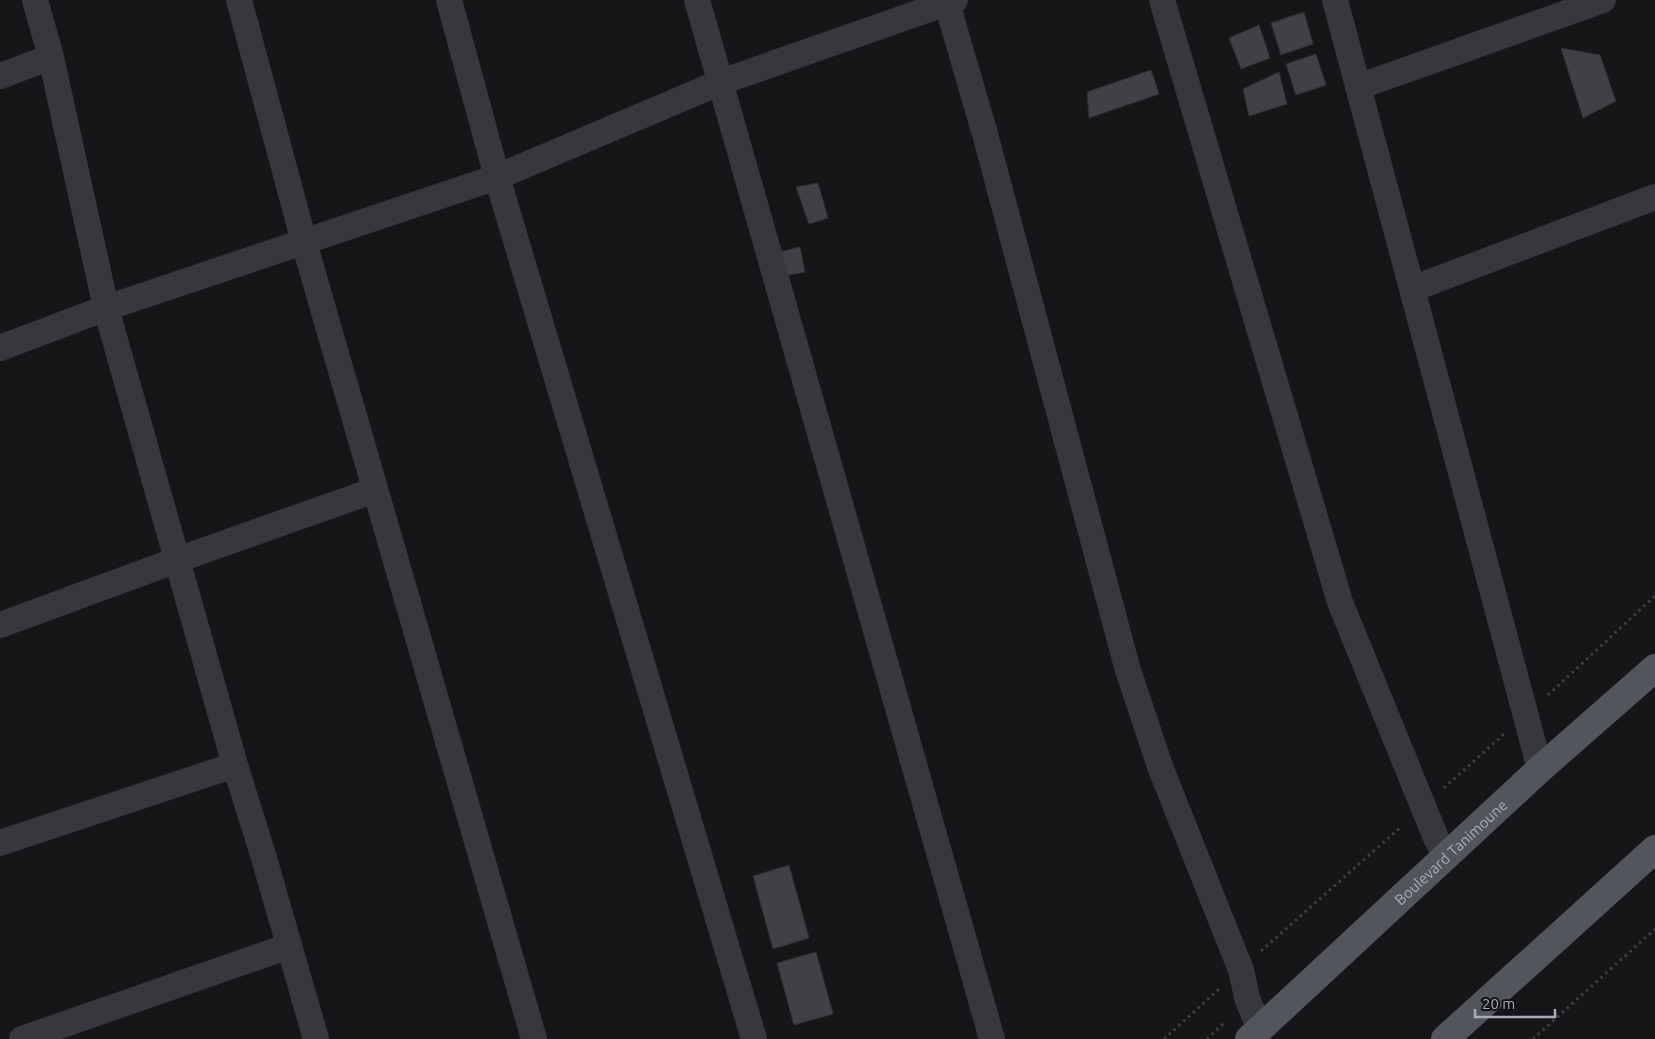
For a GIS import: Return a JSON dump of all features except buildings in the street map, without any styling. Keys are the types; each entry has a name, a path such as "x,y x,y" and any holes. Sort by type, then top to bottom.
{"main road":[{"name":"Boulevard Tanimoune","path":"1254,1034 1540,769 1655,668"},
{"path":"1445,1039 1655,849"}],"street":[{"path":"35,0 51,57 106,308 234,765 264,858 316,1039"},
{"path":"238,0 304,242 534,1039"},
{"path":"449,0 497,177 754,1039"},
{"path":"697,0 992,1039"},
{"path":"1162,0 1340,602 1433,830 1446,857"},
{"path":"1335,0 1540,769"},
{"path":"1358,87 1602,0"},
{"path":"0,348 106,308 497,177 721,82 949,1 1127,667 1161,769 1241,970 1254,1034"},
{"path":"0,76 51,57"},
{"path":"1412,289 1655,197"},
{"path":"0,625 375,490"},
{"path":"0,843 234,765"},
{"path":"22,1039 289,946"}],"path":[{"path":"1533,1039 1655,929"}]}
